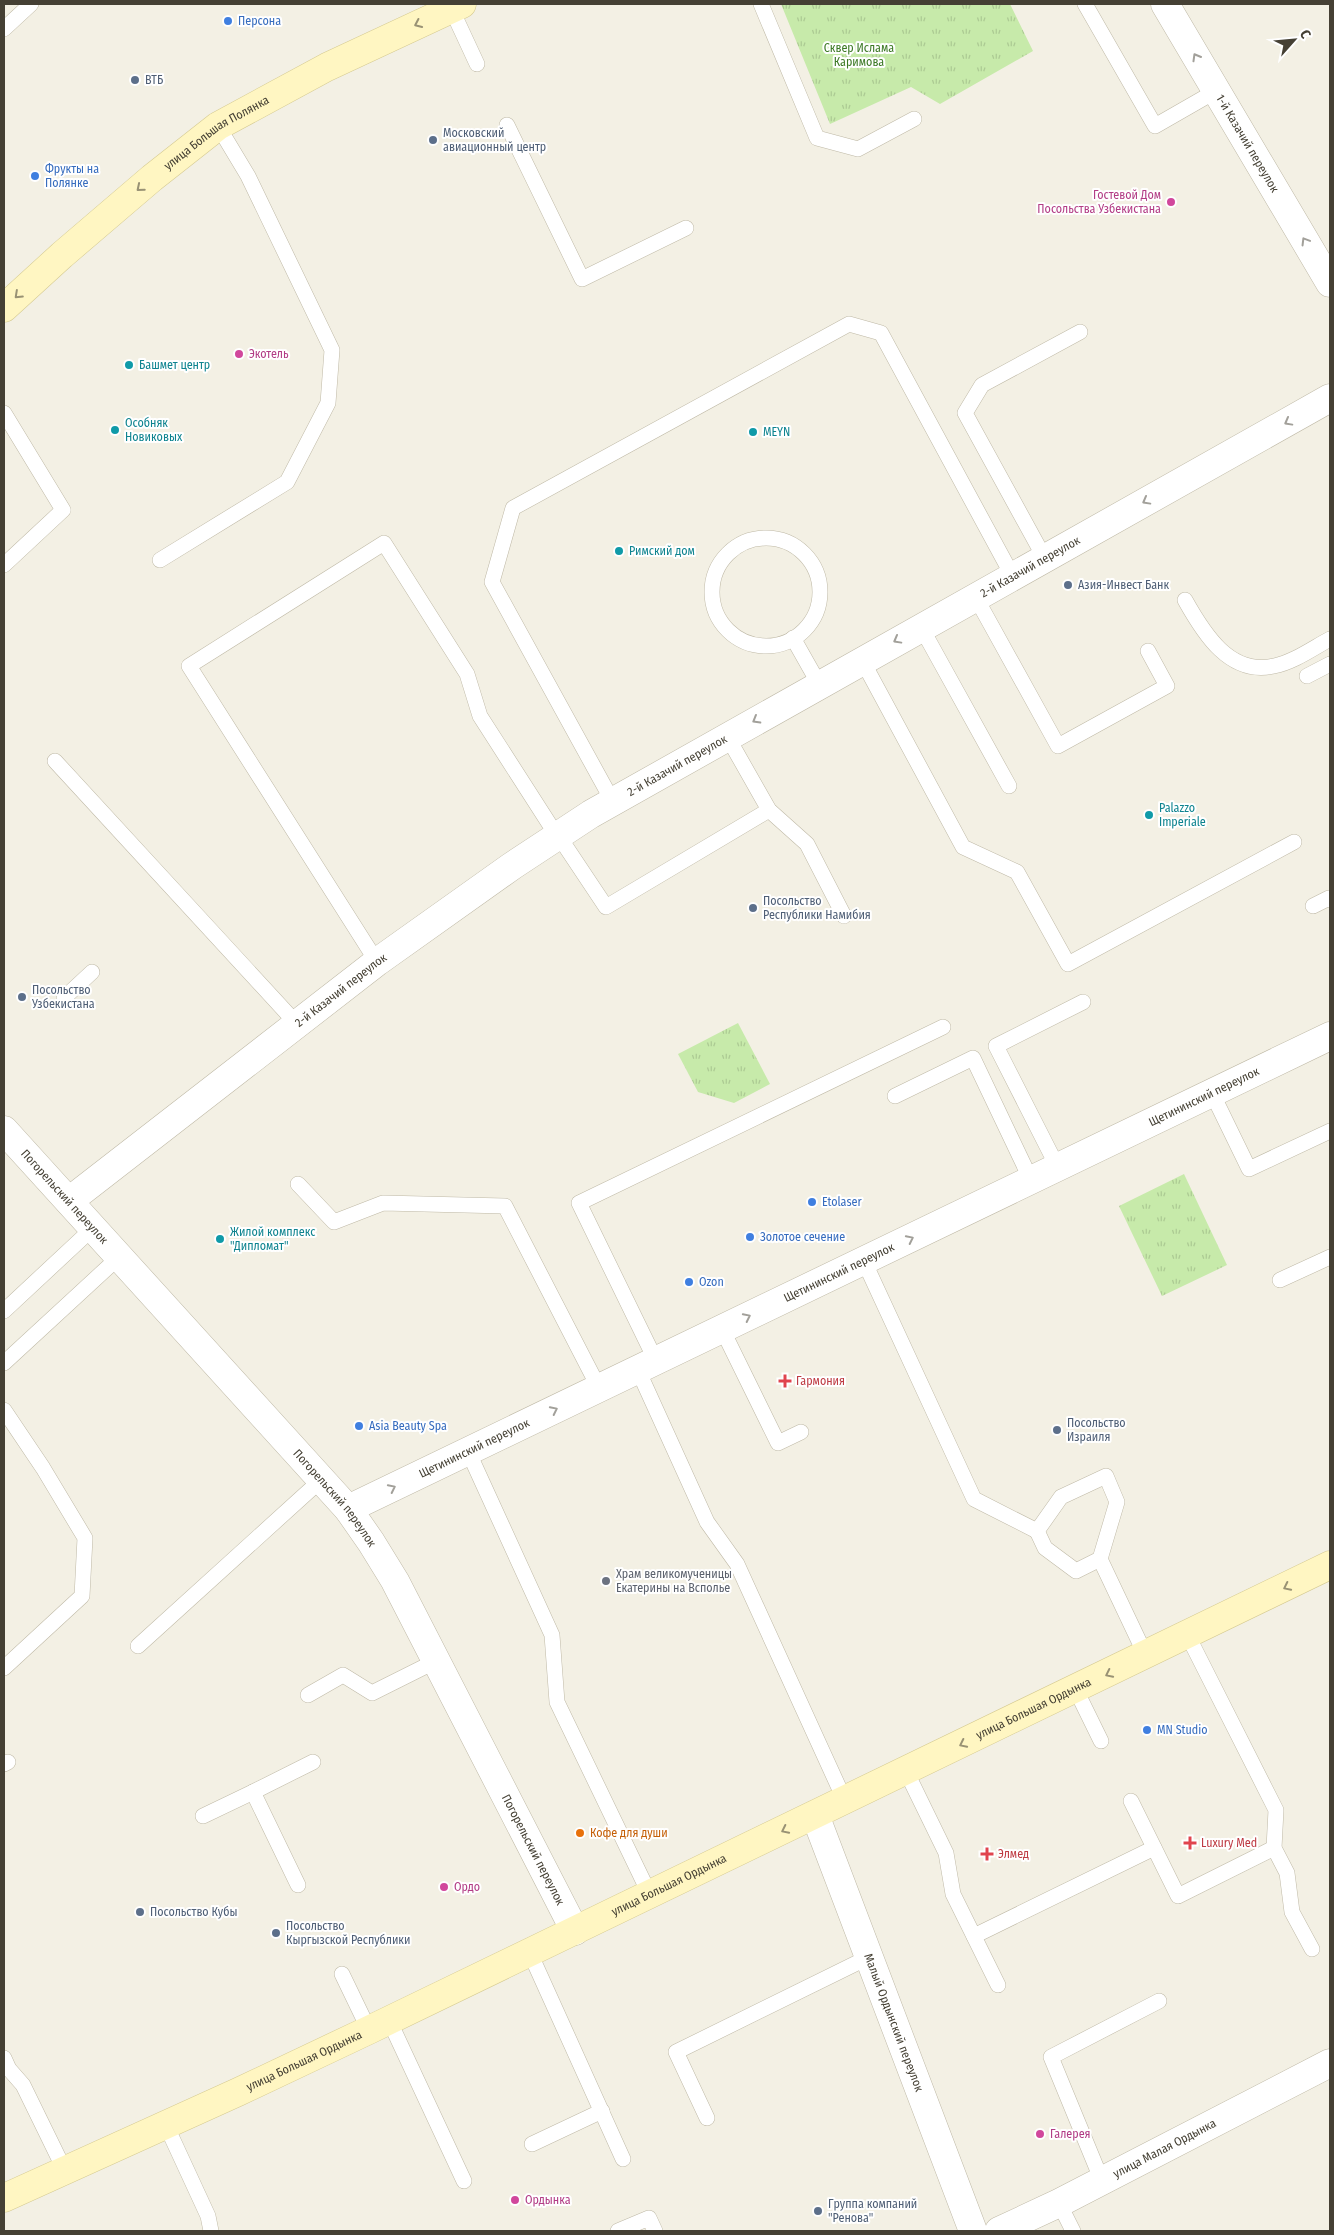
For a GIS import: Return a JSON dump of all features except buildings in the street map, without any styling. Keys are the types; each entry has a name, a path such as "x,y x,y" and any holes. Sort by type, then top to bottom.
{"main road":[{"name":"улица Большая Полянка","path":"4,308 62,255 152,178 218,126 327,67 456,6"},
{"name":"улица Большая Ордынка","path":"4,2198 166,2125 379,2025 1188,1636 1330,1565"}],"street":[{"name":"1-й Казачий переулок","path":"1165,4 1330,283"},
{"name":"2-й Казачий переулок","path":"69,1201 377,962 558,836 612,802 727,736 1330,398"},
{"name":"Щетининский переулок","path":"348,1509 1330,1036"},
{"name":"Погорельский переулок","path":"4,1130 348,1509 395,1581 575,1931"},
{"name":"Малый Ордынский переулок","path":"815,1815 973,2231"},
{"name":"улица Малая Ордынка","path":"999,2231 1059,2203 1330,2063"}],"lane":[{"path":"4,29 31,4"},
{"path":"761,4 817,138 858,149 914,119"},
{"path":"1085,4 1155,126 1216,91"},
{"path":"456,6 477,64"},
{"path":"507,125 582,279 686,228"},
{"path":"160,560 287,482 328,404 332,350 243,167 218,126"},
{"path":"612,802 492,582 513,508 849,324 881,333 1012,575"},
{"path":"1044,557 965,413 982,385 1080,332"},
{"path":"4,413 63,510 4,565"},
{"path":"771,538 787,542 801,551 812,564 818,580 819,597 815,614 806,628 793,638 777,644 761,646 744,641 730,632 719,619 713,604 712,586 716,570 725,556 738,545 754,539 771,538"},
{"path":"377,962 190,666 384,542 467,674 480,716 606,907 769,810"},
{"path":"975,596 1058,746 1167,686 1148,651"},
{"path":"1185,600 1203,629 1224,654 1248,668 1276,666 1330,639"},
{"path":"922,626 1009,786"},
{"path":"793,638 819,684"},
{"path":"862,660 963,847 1017,872 1068,964 1294,842"},
{"path":"1307,676 1330,664"},
{"path":"727,736 769,810 807,844 844,916"},
{"path":"55,761 297,1024"},
{"path":"1313,906 1329,898 1330,900"},
{"path":"64,998 92,972"},
{"path":"1058,1168 996,1046 1083,1002"},
{"path":"845,1801 737,1564 707,1522 647,1365 579,1203 944,1027"},
{"path":"895,1096 973,1058 1031,1180"},
{"path":"1212,1093 1249,1169 1330,1131"},
{"path":"298,1184 334,1222 383,1202 505,1206 599,1388"},
{"path":"4,1311 93,1228"},
{"path":"1280,1280 1330,1257"},
{"path":"4,1363 119,1258"},
{"path":"864,1261 974,1498 1037,1531 1045,1548 1076,1571 1100,1559"},
{"path":"722,1329 778,1443 801,1432"},
{"path":"4,1410 85,1538 82,1596 4,1668"},
{"path":"468,1451 552,1635 557,1702 650,1895"},
{"path":"1037,1531 1061,1497 1106,1476 1117,1502 1100,1559 1146,1656"},
{"path":"138,1646 321,1480"},
{"path":"1188,1636 1276,1810 1274,1848 1287,1873 1292,1912 1312,1949"},
{"path":"308,1695 343,1675 372,1693 436,1661"},
{"path":"1076,1690 1101,1741"},
{"path":"203,1816 313,1762"},
{"path":"906,1771 946,1853 953,1894 998,1985"},
{"path":"253,1792 298,1885"},
{"path":"1131,1801 1178,1896 1274,1848"},
{"path":"974,1936 1154,1848"},
{"path":"530,1952 623,2159"},
{"path":"708,2118 676,2052 834,1972 869,1957"},
{"path":"342,1974 379,2025 464,2181"},
{"path":"1102,2181 1051,2057 1160,2001"},
{"path":"4,2058 9,2069 23,2085 65,2171"},
{"path":"532,2144 602,2111"},
{"path":"166,2125 208,2216 211,2231"},
{"path":"1059,2203 1073,2231"},
{"path":"618,2231 649,2218 655,2231"}],"green space":[{"name":"Сквер Ислама Каримова","path":"781,4 1010,4 1033,51 940,104 911,87 830,124"},
{"path":"738,1023 770,1084 734,1103 698,1092 678,1054"},
{"path":"1184,1174 1227,1265 1162,1296 1119,1206"}],"place":[{"name":"Персона","path":"228,21"},
{"name":"ВТБ","path":"135,80"},
{"name":"Московский авиационный центр","path":"433,140"},
{"name":"Фрукты на Полянке","path":"35,176"},
{"name":"Гостевой Дом Посольства Узбекистана","path":"1171,202"},
{"name":"Экотель","path":"239,354"},
{"name":"Башмет центр","path":"129,365"},
{"name":"Особняк Новиковых","path":"115,430"},
{"name":"MEYN","path":"753,432"},
{"name":"Римский дом","path":"619,551"},
{"name":"Азия-Инвест Банк","path":"1068,585"},
{"name":"Palazzo Imperiale","path":"1149,815"},
{"name":"Посольство Республики Намибия","path":"753,908"},
{"name":"Посольство Узбекистана","path":"22,997"},
{"name":"Etolaser","path":"812,1202"},
{"name":"Золотое сечение","path":"750,1237"},
{"name":"Жилой комплекс \"Дипломат\"","path":"220,1239"},
{"name":"Ozon","path":"689,1282"},
{"name":"Гармония","path":"785,1381"},
{"name":"Asia Beauty Spa","path":"359,1426"},
{"name":"Посольство Израиля","path":"1057,1430"},
{"name":"Храм великомученицы Екатерины на Всполье","path":"606,1581"},
{"name":"MN Studio","path":"1147,1730"},
{"name":"Кофе для души","path":"580,1833"},
{"name":"Luxury Med","path":"1190,1843"},
{"name":"Элмед","path":"987,1854"},
{"name":"Ордо","path":"444,1887"},
{"name":"Посольство Кубы","path":"140,1912"},
{"name":"Посольство Кыргызской Республики","path":"276,1933"},
{"name":"Галерея","path":"1040,2134"},
{"name":"Ордынка","path":"515,2200"},
{"name":"Группа компаний \"Ренова\"","path":"818,2211"}]}
